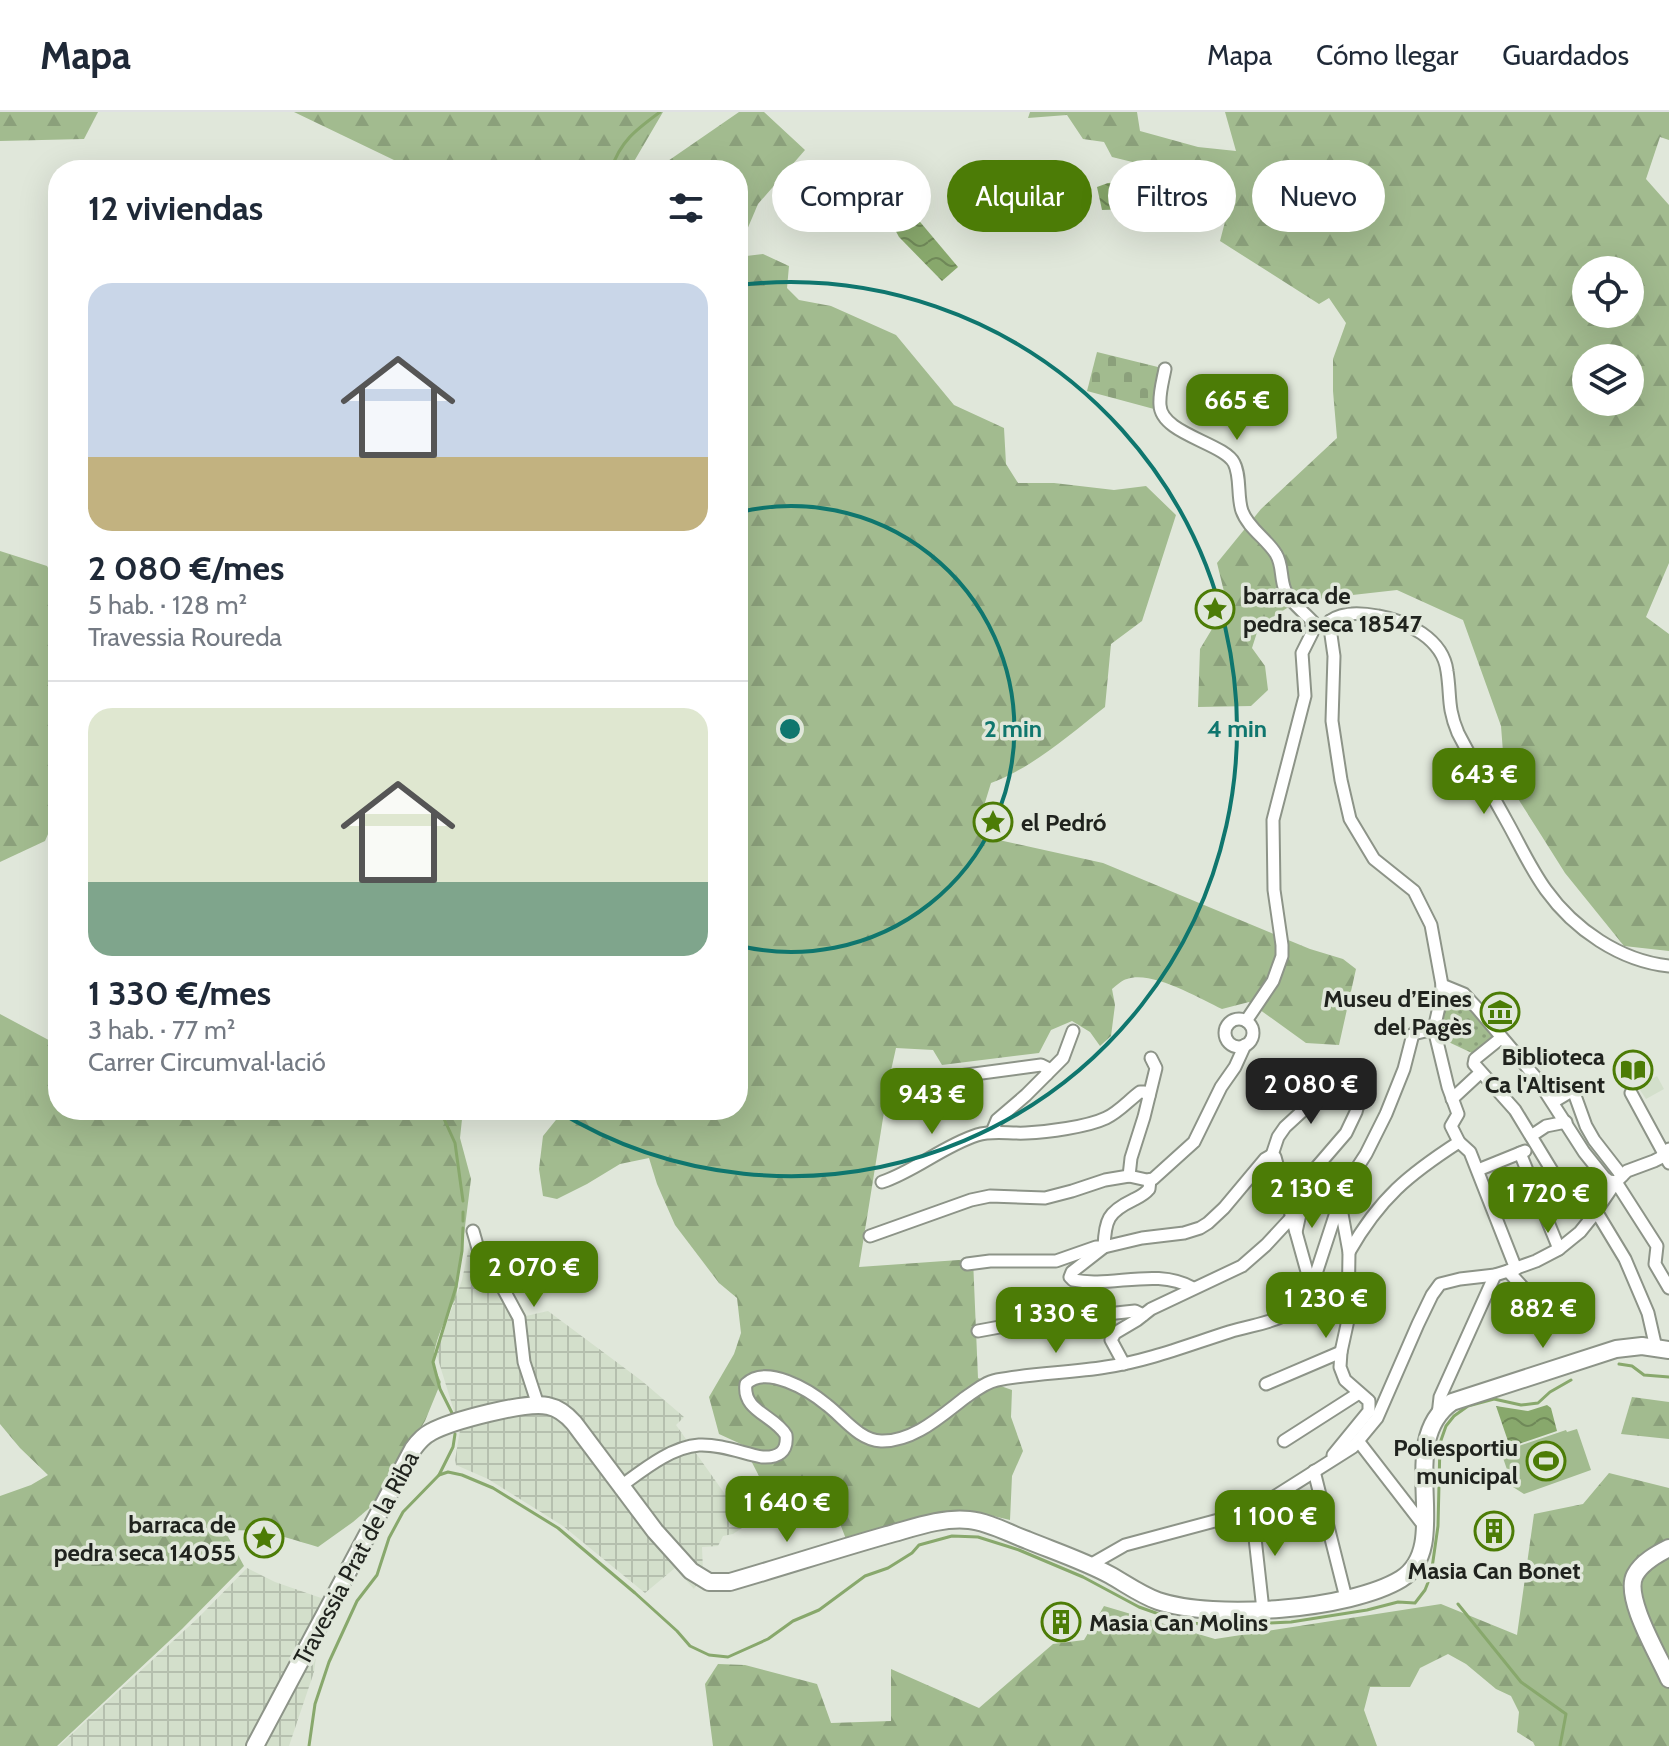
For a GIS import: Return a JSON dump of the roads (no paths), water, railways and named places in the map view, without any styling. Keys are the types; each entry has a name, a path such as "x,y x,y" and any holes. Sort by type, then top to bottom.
{"street":[{"path":"1165,369 1160,405 1162,414 1187,435 1233,460 1244,516 1279,559 1285,591 1319,639 1331,635"},
{"path":"1330,621 1341,615 1376,615 1402,623 1432,641 1445,663 1450,708 1458,733 1546,891 1570,918 1597,938 1628,956 1669,966"},
{"path":"1246,1021 1273,981 1282,956 1274,890 1273,820 1305,696 1302,653 1312,627 1321,617 1330,621 1333,629 1333,735 1350,819 1378,863 1409,886 1421,902 1431,925 1442,985 1434,1029 1458,1114 1451,1126 1459,1142 1470,1152 1512,1270 1528,1293"},
{"path":"1442,985 1468,998 1527,1066 1604,1177 1609,1181 1619,1179"},
{"path":"1193,1288 1183,1282 1161,1279 1085,1282 1070,1277 1072,1272 1104,1247 1109,1216 1117,1208 1145,1194 1150,1180 1194,1142 1221,1087 1251,1039 1253,1030 1246,1021 1231,1022 1226,1034 1229,1042 1237,1046 1245,1045"},
{"path":"621,1486 649,1465 697,1445 762,1457 780,1454 785,1448 786,1435 779,1425 753,1408 748,1400 747,1381 759,1376 777,1378 801,1388 826,1404 857,1432 877,1441 899,1439 916,1433 982,1386 996,1380 1124,1364 1274,1320 1296,1308 1311,1289 1344,1188 1373,1140 1395,1093 1413,1034 1434,1029"},
{"path":"992,1132 997,1120 1066,1054 1073,1031"},
{"path":"473,1231 479,1252 519,1318 524,1362 538,1405 556,1409 570,1419 680,1561 709,1582 730,1582 939,1522 971,1520 1090,1565 1145,1595 1175,1605 1228,1612 1326,1603 1380,1589 1408,1574 1420,1558 1424,1526 1425,1451 1430,1429 1447,1405 1616,1349 1635,1346 1662,1349 1625,1259 1594,1214 1572,1198 1557,1179 1515,1110 1474,1064 1475,1059 1501,1038"},
{"path":"1129,1176 1131,1158 1156,1068 1151,1058"},
{"path":"907,1083 1041,1065 1047,1068 1047,1074"},
{"path":"1452,1099 1480,1073"},
{"path":"967,1264 1056,1261 1096,1247 1184,1233 1208,1223 1272,1155 1278,1137 1310,1104 1321,1084"},
{"path":"1296,1234 1307,1182 1346,1133 1362,1090"},
{"path":"1553,1102 1573,1090 1586,1126 1604,1151 1657,1246 1655,1264 1669,1288"},
{"path":"882,1182 968,1138 992,1132 1037,1132 1097,1121 1116,1112 1140,1092 1149,1096"},
{"path":"1090,1565 1125,1545 1252,1511 1359,1442 1377,1418 1440,1284 1512,1270 1559,1249 1580,1232 1619,1179 1631,1168 1667,1155 1631,1093"},
{"path":"1478,1170 1520,1153 1546,1126 1566,1122"},
{"path":"1349,1252 1373,1214 1405,1180 1459,1142"},
{"path":"1520,1153 1559,1249"},
{"path":"1272,1155 1311,1289"},
{"path":"870,1236 980,1198 1000,1195 1045,1198 1105,1180 1129,1176 1150,1180"},
{"path":"1326,1463 1369,1411 1369,1401 1342,1376 1340,1367 1348,1320 1349,1252 1340,1203"},
{"path":"1124,1364 1111,1340 1115,1333 1151,1309 1242,1266 1291,1218"},
{"path":"1304,1264 1309,1269 1317,1268"},
{"path":"1438,1415 1440,1397 1495,1275"},
{"path":"978,1331 1021,1323 1135,1311 1143,1315"},
{"path":"1266,1384 1341,1352"},
{"path":"1284,1441 1359,1393"},
{"name":"Travessia Prat de la Riba","path":"255,1746 409,1456 422,1438 443,1427 499,1411 538,1405"},
{"path":"1359,1442 1424,1526"},
{"path":"1314,1471 1346,1598"},
{"path":"1252,1511 1263,1610"},
{"path":"1669,1548 1640,1568 1633,1580 1632,1590 1638,1612 1669,1679"}],"water":[{"path":"1108,183 1108,210 1102,210 1097,187"},
{"path":"896,232 929,232 958,267 942,281"},
{"path":"1547,1405 1551,1408 1557,1431 1510,1447 1496,1406 1528,1411"}],"waterway":[{"path":"615,160 624,143 660,112"},
{"path":"445,1120 455,1143 463,1201"},
{"path":"463,1212 463,1221"},
{"path":"453,1415 440,1389 433,1362 456,1287 463,1228"},
{"path":"1619,1364 1632,1366 1644,1375 1669,1377"},
{"path":"309,1746 315,1704 329,1662 357,1601 377,1575 389,1538 403,1512 439,1475 448,1472 493,1488 558,1528 635,1593 690,1646 709,1655 728,1657 768,1639 793,1621 819,1610 865,1576 888,1568 919,1545 952,1536 978,1537 1019,1550 1083,1577 1139,1607 1173,1619 1222,1625 1291,1622 1398,1602 1415,1603 1431,1575 1438,1526 1440,1443 1446,1426 1468,1406 1494,1399 1521,1405 1538,1403 1571,1380"},
{"path":"439,1475 453,1447 455,1434"},
{"path":"1458,1604 1521,1682 1566,1714 1560,1746"}],"place":[{"name":"barraca de pedra seca 18547","path":"1215,609"},
{"name":"el Pedró","path":"993,822"},
{"name":"Museu d’Eines del Pagès","path":"1500,1012"},
{"name":"Biblioteca Ca l'Altisent","path":"1633,1070"},
{"name":"Poliesportiu municipal","path":"1546,1461"},
{"name":"Masia Can Bonet","path":"1494,1531"},
{"name":"barraca de pedra seca 14055","path":"264,1538"},
{"name":"Masia Can Molins","path":"1061,1622"}]}
